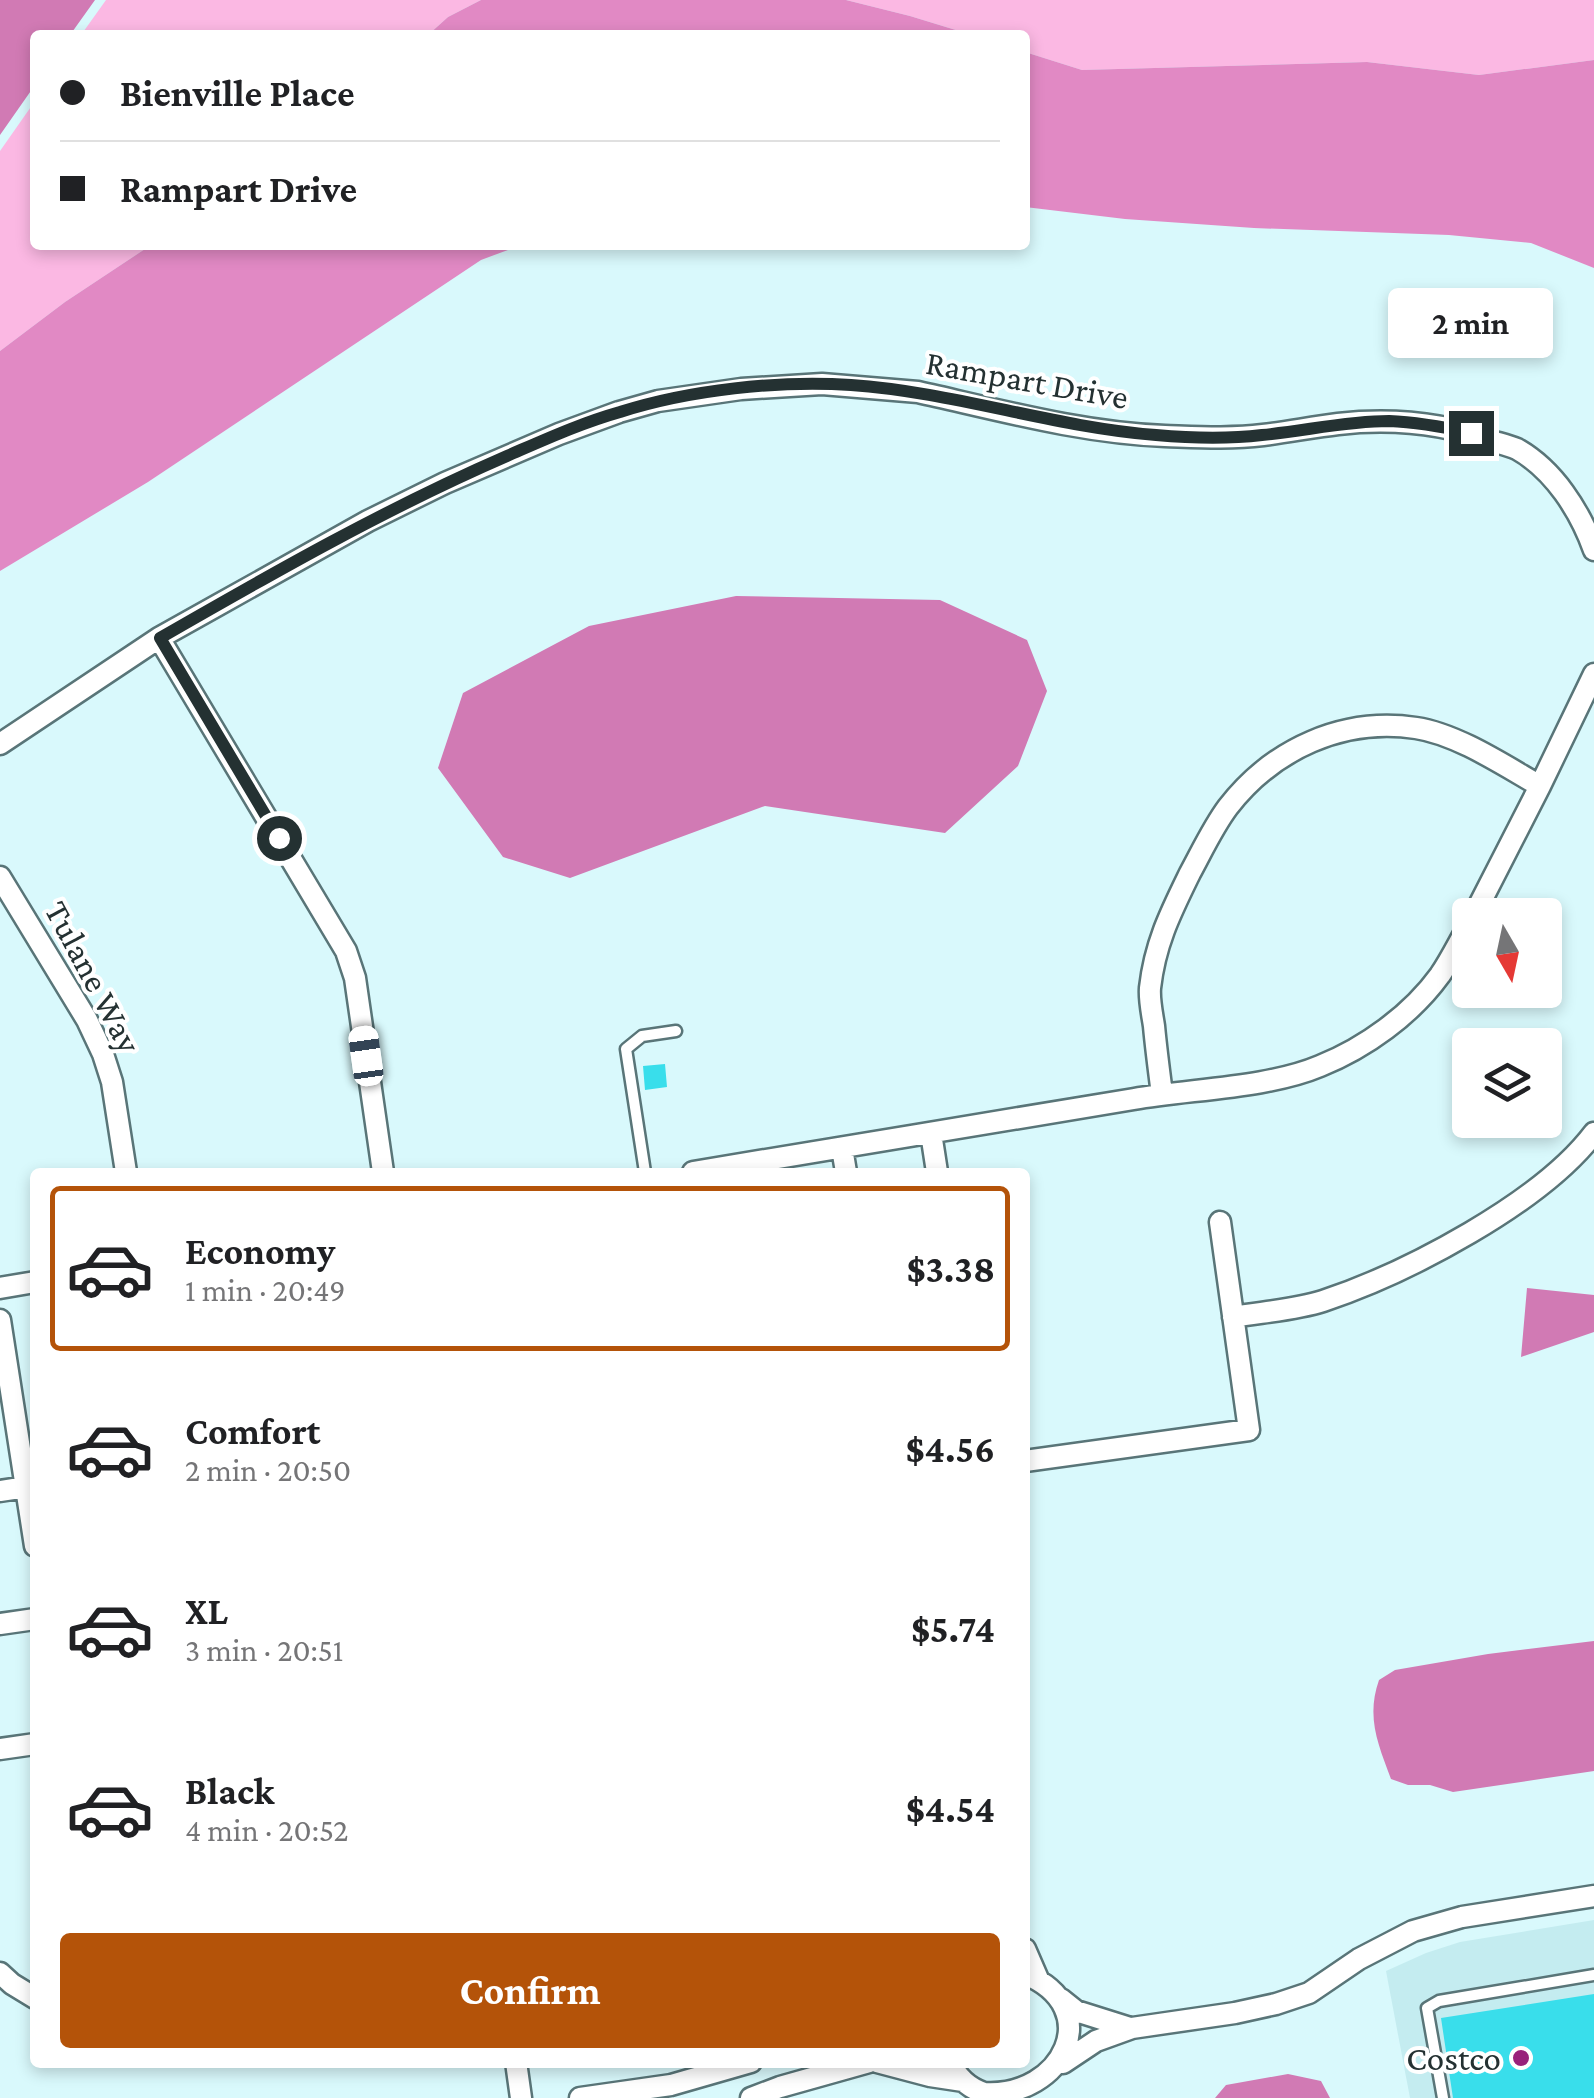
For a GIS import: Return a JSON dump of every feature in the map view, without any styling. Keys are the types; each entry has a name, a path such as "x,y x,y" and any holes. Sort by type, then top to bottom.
{"street":[{"name":"Rampart Drive","path":"0,744 160,638 368,521 445,483 619,412 658,401 780,385 904,390 1107,430 1159,436 1260,436 1389,421 1471,433 1516,449 1546,472 1577,512 1594,550"},
{"path":"160,638 346,951 355,978 382,1168"},
{"path":"1483,898 1594,674"},
{"path":"1162,1094 1149,992 1157,948 1167,918 1214,829 1252,781 1294,748 1338,730 1384,725 1420,728 1456,741 1540,786"},
{"name":"Tulane Way","path":"0,877 87,1020 103,1054 112,1082 125,1168"},
{"path":"718,1168 1162,1094 1264,1081 1319,1067 1388,1028 1439,976 1452,954"},
{"path":"931,1132 936,1168"},
{"path":"1233,1317 1320,1302 1450,1243 1519,1202 1580,1150 1594,1133"},
{"path":"842,1148 845,1168"},
{"path":"1030,1460 1249,1430 1220,1222"},
{"path":"0,1288 30,1283"},
{"path":"0,1320 30,1514"},
{"path":"0,1491 26,1488"},
{"path":"0,1624 30,1620"},
{"path":"0,1749 30,1745"},
{"path":"1064,2063 1096,2041 1132,2028 1276,2004 1309,1993 1359,1959 1413,1932 1462,1917 1594,1896"},
{"path":"0,1974 30,1995"},
{"path":"1032,1977 1076,2012 1132,2028"},
{"path":"900,2068 996,2097 1015,2098 1046,2090 1064,2063 1069,2046 1070,2027 1056,1994"},
{"path":"517,2068 522,2098"},
{"path":"580,2098 671,2084 728,2068"},
{"path":"752,2098 808,2089 855,2068"},
{"path":"955,2068 973,2090"}],"lane":[{"path":"643,1168 626,1050 642,1036 676,1031"},
{"path":"1442,2098 1428,2008 1439,2001 1594,1975"}],"shaded area":[{"path":"0,0 95,0 74,30 30,30 30,92 0,135"},
{"path":"106,0 481,0 448,17 434,30 85,30"},
{"path":"481,0 846,0 956,30 434,30 448,17"},
{"path":"846,0 1594,0 1594,60 1479,75 1367,62 1082,70 1030,54 1030,30 956,30"},
{"path":"1030,54 1082,70 1367,62 1479,75 1594,60 1594,268 1531,243 1449,235 1125,219 1030,208"},
{"path":"30,108 30,250 143,250 0,351 0,151"},
{"path":"143,250 508,250 481,260 148,482 0,571 0,351"},
{"path":"736,596 940,600 1027,640 1047,691 1018,766 945,833 765,806 570,878 503,857 438,768 463,693 589,626"},
{"path":"1527,1288 1594,1295 1594,1332 1521,1357"},
{"path":"1594,1641 1594,1771 1453,1792 1391,1779 1374,1718 1379,1680 1395,1670"},
{"path":"1594,1920 1594,2098 1410,2098 1386,1971 1460,1942"},
{"path":"1288,2074 1321,2081 1330,2098 1215,2098 1226,2085"}],"building":[{"path":"665,1064 667,1087 645,1090 643,1066"},
{"name":"Costco","path":"1594,1994 1594,2098 1453,2098 1441,2018"}],"place":[{"name":"Costco","path":"1521,2058"}],"route":[{"path":"279,838 160,638 368,521 445,483 619,412 658,401 729,390 822,384 918,392 1041,419 1159,436 1260,436 1389,421 1471,433"}]}
